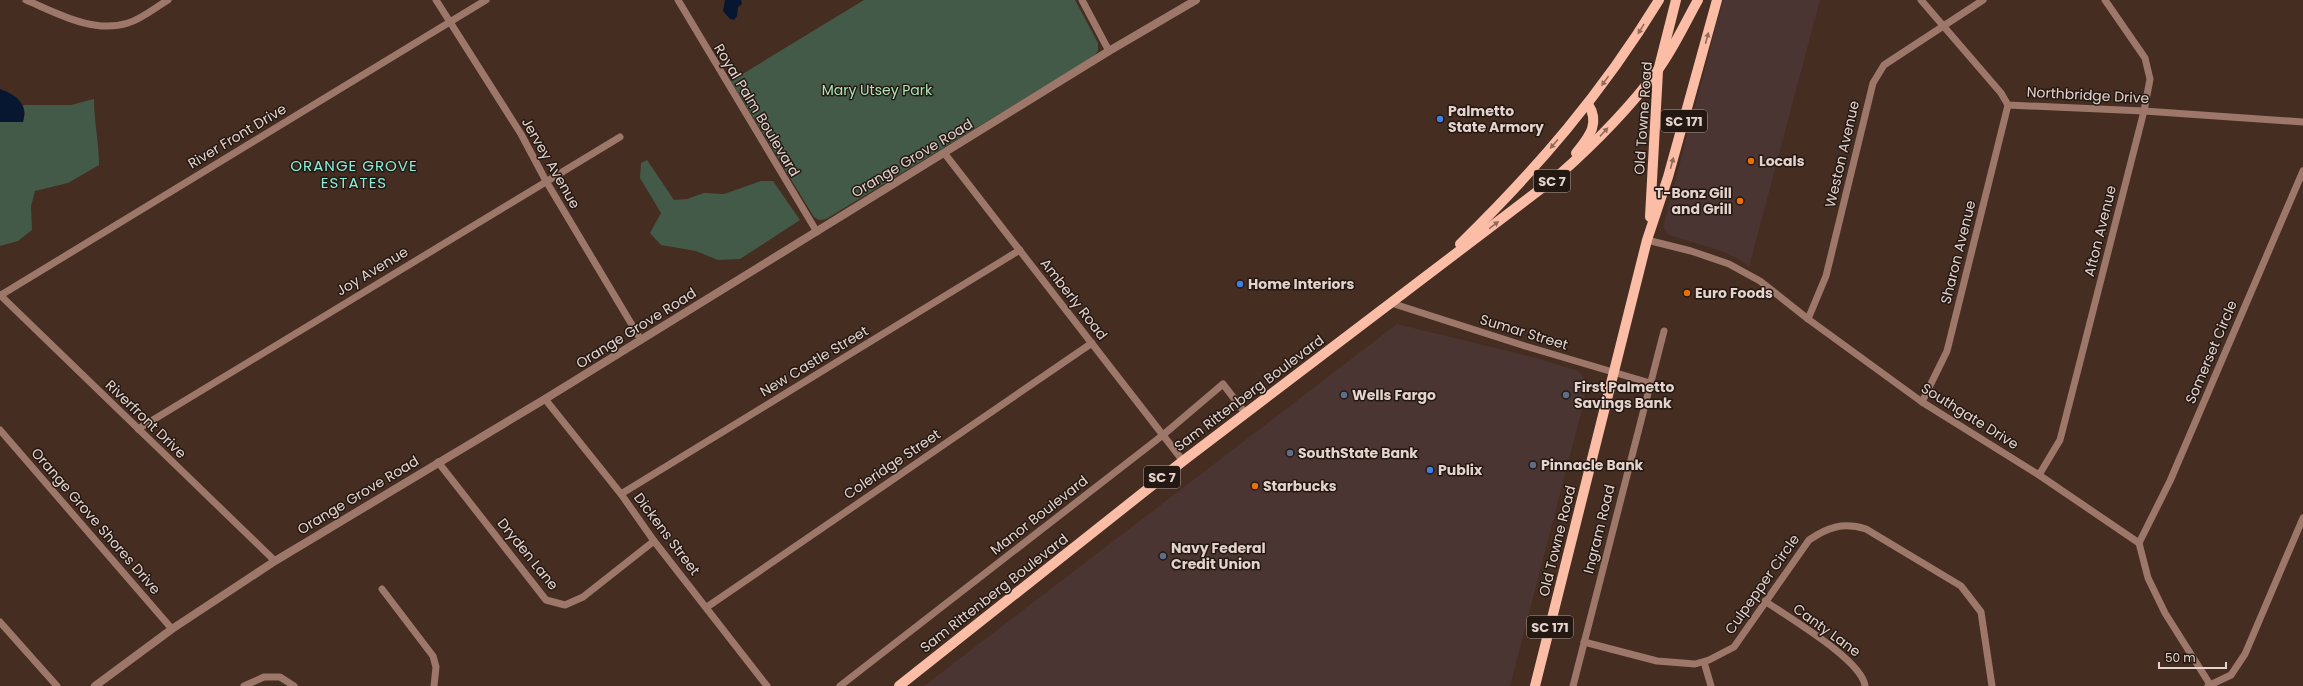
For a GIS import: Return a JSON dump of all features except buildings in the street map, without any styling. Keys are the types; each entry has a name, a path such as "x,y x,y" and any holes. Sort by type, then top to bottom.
{"main road":[{"name":"Sam Rittenberg Boulevard","path":"1430,274 1521,182 1588,104 1634,41 1659,0"},
{"name":"Old Towne Road","path":"1647,240 1652,205 1658,70 1676,0"},
{"name":"Sam Rittenberg Boulevard","path":"899,686 1183,461 1559,175 1600,137 1658,70 1698,0"},
{"name":"Old Towne Road","path":"1535,686 1647,240 1668,177 1717,0"},
{"path":"1559,175 1591,134 1595,117 1588,104"}],"street":[{"path":"26,0 75,21 102,26 129,23 168,0"},
{"name":"Jervey Avenue","path":"436,0 521,134 546,181 641,340"},
{"name":"River Front Drive","path":"0,295 486,0"},
{"name":"Royal Palm Boulevard","path":"678,0 759,139 817,232"},
{"path":"1082,0 1109,51"},
{"name":"Orange Grove Road","path":"95,686 172,629 275,561 545,399 946,154 1109,51 1196,0"},
{"name":"Northbridge Drive","path":"1921,0 2002,93 2008,104 2144,111 2303,122"},
{"path":"1943,25 1983,0"},
{"name":"Afton Avenue","path":"2039,475 2060,440 2144,111 2150,79 2145,58 2105,0"},
{"name":"Weston Avenue","path":"1808,319 1826,276 1873,84 1884,65 1943,25"},
{"name":"Sharon Avenue","path":"1922,402 1947,351 2008,104"},
{"name":"Joy Avenue","path":"138,429 546,181 620,138"},
{"name":"Amberly Road","path":"946,154 1183,461"},
{"name":"Somerset Circle","path":"2139,543 2170,481 2303,171"},
{"name":"Southgate Drive","path":"1647,240 1691,251 1729,264 1760,281 1808,319 1922,402 2039,475 2139,543"},
{"name":"New Castle Street","path":"621,494 1020,250"},
{"name":"Riverfront Drive","path":"0,295 275,561"},
{"name":"Sumar Street","path":"1391,302 1614,373 1650,383"},
{"name":"Ingram Road","path":"1573,686 1664,331"},
{"name":"Coleridge Street","path":"707,607 1092,343"},
{"name":"Manor Boulevard","path":"840,686 1163,435 1223,384 1246,414"},
{"name":"Dickens Street","path":"545,399 621,494 654,541 707,607 767,686"},
{"name":"Orange Grove Shores Drive","path":"0,430 172,629"},
{"name":"Dryden Lane","path":"438,462 546,600 565,605 583,597 654,541"},
{"path":"2139,543 2148,578 2162,606 2210,686 2231,675 2245,654 2303,518"},
{"name":"Culpepper Circle","path":"1584,642 1657,661 1679,664 1704,662 1734,647 1809,540 1824,529 1840,525 1854,525 1866,528 1961,586 1970,596 1981,612 1992,686"},
{"path":"382,589 433,656 436,667 434,686"},
{"name":"Canty Lane","path":"1765,601 1849,659 1862,675 1866,686"},
{"path":"0,622 57,686"},
{"path":"1704,662 1710,686"},
{"path":"246,684 264,677 280,677 294,686"}],"shaded area":[{"path":"1723,0 1820,0 1749,267 1739,259 1722,251 1669,235 1663,227"},
{"path":"1397,324 1540,359 1578,371 1585,379 1586,387 1581,413 1510,686 924,686"}],"green space":[{"name":"Mary Utsey Park","path":"864,0 1075,0 1098,43 1098,51 1093,57 826,219 819,220 814,217 731,81"},
{"path":"94,99 99,165 68,183 35,191 31,206 32,230 18,241 0,246 0,122 23,122 25,113 23,105 71,105"},
{"path":"647,160 674,200 687,199 704,193 724,194 761,181 773,181 800,220 740,259 718,260 696,251 661,245 650,233 661,213 640,178 641,163"}],"water":[{"path":"725,0 741,0 742,4 738,7 737,16 734,20 730,19 723,11"},
{"path":"0,89 16,97 22,105 24,110 23,122 0,122"}],"place":[{"name":"Palmetto State Armory","path":"1440,119"},
{"name":"Locals","path":"1751,161"},
{"name":"T-Bonz Gill and Grill","path":"1740,201"},
{"name":"Home Interiors","path":"1240,284"},
{"name":"Euro Foods","path":"1687,293"},
{"name":"Wells Fargo","path":"1344,395"},
{"name":"First Palmetto Savings Bank","path":"1566,395"},
{"name":"SouthState Bank","path":"1290,453"},
{"name":"Pinnacle Bank","path":"1533,465"},
{"name":"Publix","path":"1430,470"},
{"name":"Starbucks","path":"1255,486"},
{"name":"Navy Federal Credit Union","path":"1163,556"}],"district":[{"name":"ORANGE GROVE ESTATES","path":"354,174"}]}
